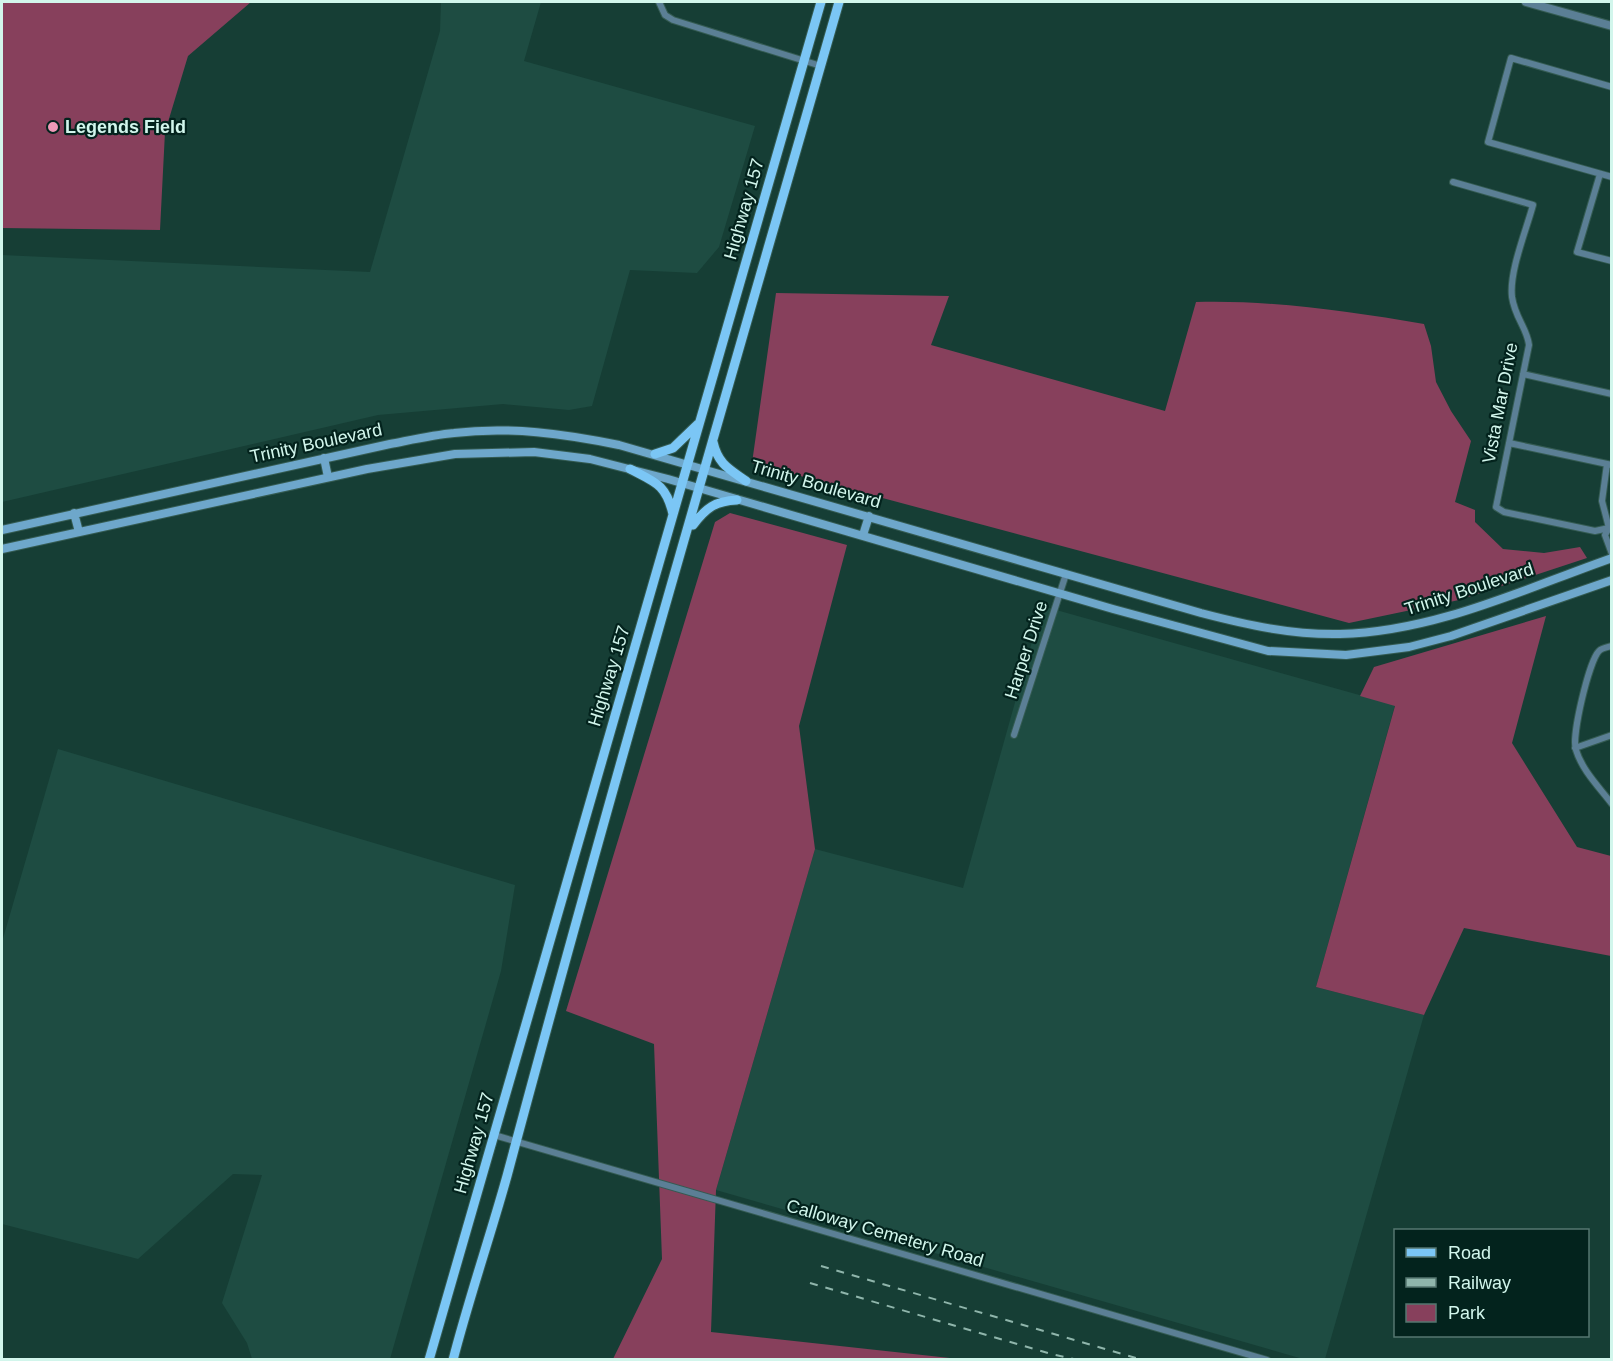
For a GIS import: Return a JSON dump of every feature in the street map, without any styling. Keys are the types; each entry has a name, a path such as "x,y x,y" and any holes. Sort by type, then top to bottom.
{"main road":[{"name":"Highway 157","path":"429,1359 821,2"},
{"name":"Highway 157","path":"454,1355 516,1141 619,762 688,532 712,440 840,2"},
{"path":"655,454 673,448 699,422"},
{"name":"Trinity Boulevard","path":"2,530 324,458 454,433 504,430 586,438 655,454 1066,574 1262,628 1321,634 1370,632 1406,627 1460,612 1611,556"},
{"path":"712,440 719,461 726,469 746,481"},
{"name":"Trinity Boulevard","path":"2,549 328,477 455,454 510,452 564,454 630,469 1236,644 1268,651 1337,655 1372,653 1409,647 1451,636 1611,580"},
{"path":"324,458 328,477"},
{"path":"630,469 660,485 669,495 673,517"},
{"path":"688,532 704,511 715,503 737,500"},
{"path":"74,513 79,532"},
{"path":"863,535 868,516"},
{"path":"602,757 619,762"}],"street":[{"path":"659,2 665,15 673,20 821,66"},
{"path":"1528,2 1611,26"},
{"path":"1611,87 1511,58 1488,142 1611,177"},
{"path":"1600,174 1577,252 1611,261"},
{"name":"Vista Mar Drive","path":"1453,182 1533,205 1514,275 1512,294 1518,322 1528,336 1529,345 1496,507 1504,512 1595,531 1610,529"},
{"path":"1523,374 1611,394"},
{"path":"1509,443 1609,464 1602,501 1610,529 1605,535 1611,556"},
{"name":"Harper Drive","path":"1014,735 1066,574"},
{"path":"1611,646 1599,650 1593,660 1581,706 1575,748 1584,767 1611,804"},
{"path":"1575,748 1611,735"},
{"name":"Calloway Cemetery Road","path":"494,1135 1267,1359"}],"shaded area":[{"path":"441,2 541,2 524,61 755,126 719,247 697,273 630,270 592,406 569,410 503,404 378,415 2,502 2,255 370,272 440,31"},
{"path":"1042,606 1395,705 1316,987 1424,1015 1325,1359 1303,1359 716,1190 815,849 963,888"},
{"path":"58,749 515,885 501,971 390,1359 252,1359 247,1343 222,1303 262,1175 233,1174 138,1259 2,1224 2,942"}],"green space":[{"path":"2,2 251,2 188,56 165,132 160,230 2,228"},
{"path":"776,293 949,296 931,345 1165,411 1196,302 1310,307 1424,324 1431,346 1436,382 1451,411 1471,441 1455,502 1475,510 1475,522 1503,549 1544,553 1580,547 1587,558 1459,600 1349,623 752,463"},
{"path":"730,513 847,545 799,726 815,849 716,1190 711,1332 959,1359 613,1359 662,1259 654,1044 566,1011 715,522"},
{"path":"1546,616 1512,743 1577,847 1611,856 1611,956 1464,928 1424,1015 1316,987 1395,706 1360,696 1374,667"}],"railway":[{"path":"821,1266 1143,1360"},
{"path":"810,1283 1078,1360"}],"place":[{"name":"Legends Field","path":"53,127"}]}
